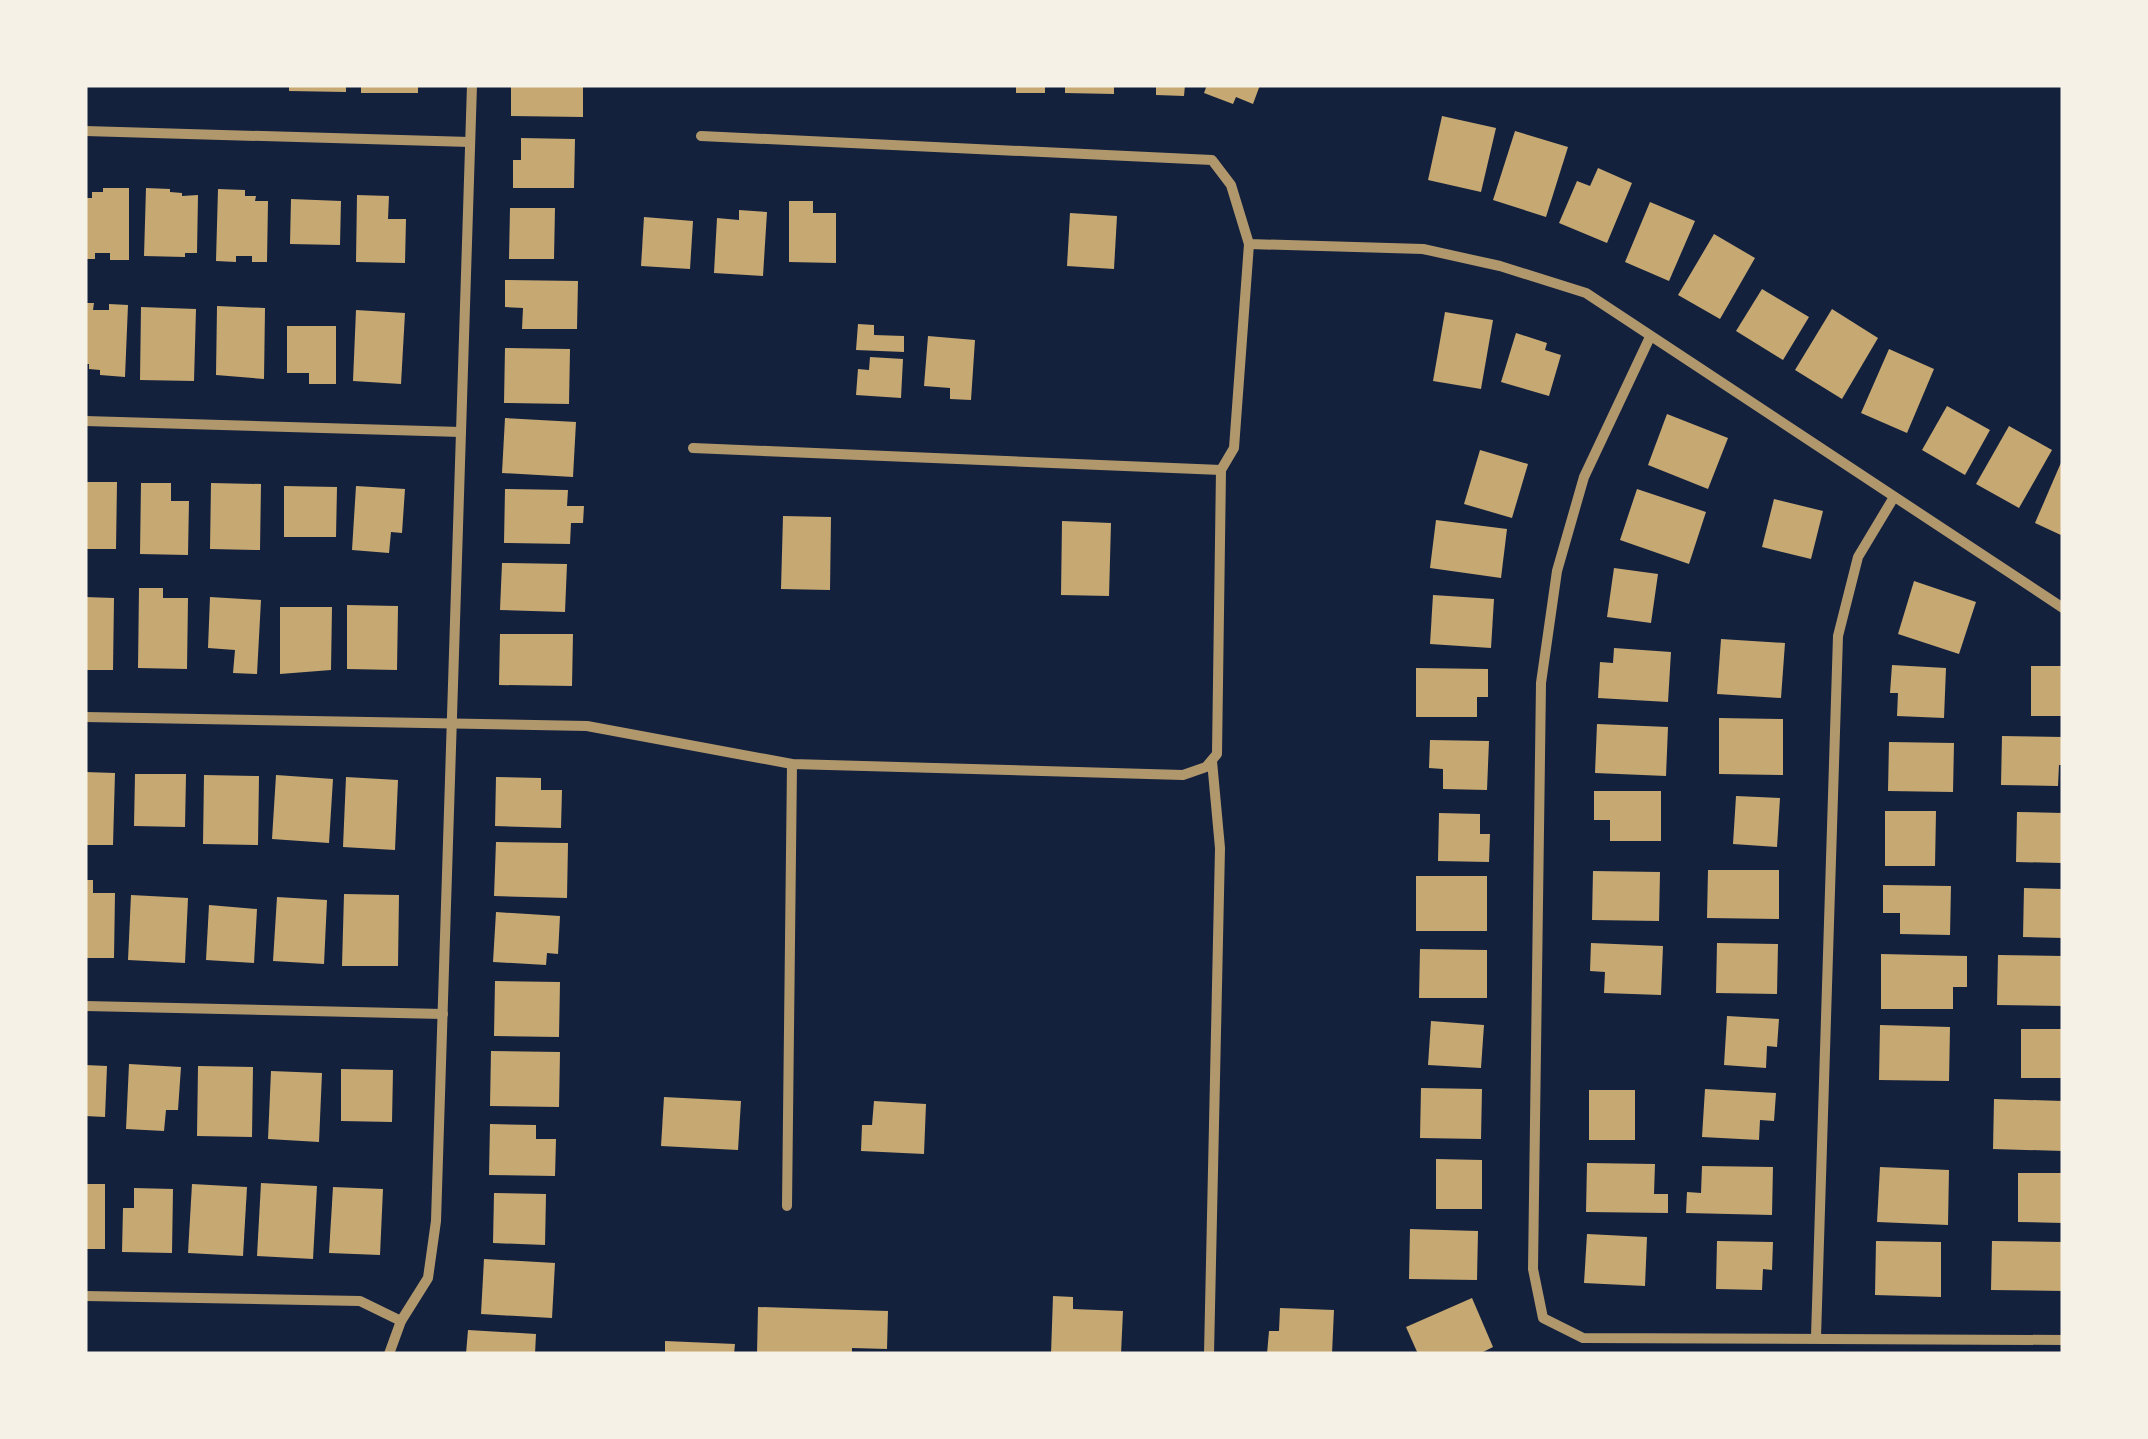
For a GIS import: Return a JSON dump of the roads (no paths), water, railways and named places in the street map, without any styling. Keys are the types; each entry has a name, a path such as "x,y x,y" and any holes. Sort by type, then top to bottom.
{"street":[{"path":"388,1354 401,1321 428,1278 436,1221 472,85"},
{"path":"85,132 470,142"},
{"path":"85,717 586,726 792,764 1183,775 1206,767 1217,754 1221,470 1234,448 1249,244 1231,185 1212,160 701,136"},
{"path":"1249,244 1424,249 1500,266 1586,293 2063,608"},
{"path":"1650,337 1584,477 1557,571 1541,683 1533,1269 1542,1318 1583,1338 2063,1340"},
{"path":"85,421 461,432"},
{"path":"693,448 1221,470"},
{"path":"1816,1337 1838,636 1858,557 1894,497"},
{"path":"1209,1354 1220,848 1212,760"},
{"path":"786,1206 792,764"},
{"path":"85,1006 443,1014"},
{"path":"85,1296 360,1301 401,1321"}]}
